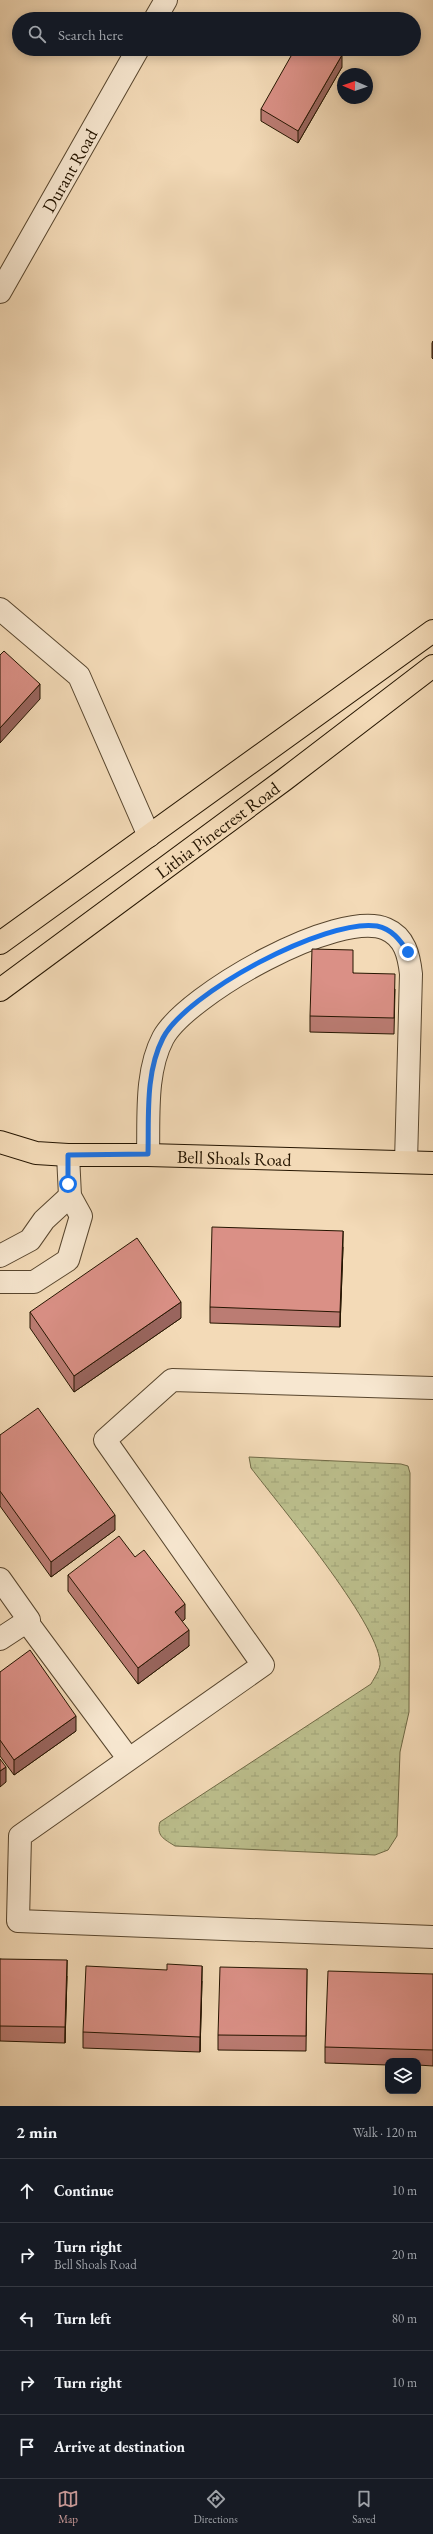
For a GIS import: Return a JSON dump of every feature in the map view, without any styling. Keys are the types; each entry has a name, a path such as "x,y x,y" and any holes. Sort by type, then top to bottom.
{"main road":[{"name":"Lithia Pinecrest Road","path":"0,943 433,631"},
{"name":"Lithia Pinecrest Road","path":"0,990 284,780 433,666"},
{"path":"0,1142 36,1153"},
{"path":"0,1159 36,1153"},
{"name":"Bell Shoals Road","path":"36,1153 68,1155 148,1154 433,1163"}],"street":[{"path":"159,12 166,0"},
{"name":"Durant Road","path":"0,292 134,56"},
{"path":"0,609 79,676 149,836"},
{"path":"148,1154 153,1062 163,1038 176,1020 229,980 299,943 334,931 376,926 387,929 399,938 408,952 411,974 406,1162"},
{"path":"0,1282 34,1282 68,1260 81,1216 70,1196 68,1155"},
{"path":"0,1256 30,1240 44,1220 70,1196"},
{"path":"433,1388 172,1380 104,1440 263,1665 128,1758 20,1836 18,1920 433,1937"},
{"path":"0,1579 29,1620 27,1622 128,1758"},
{"path":"0,1639 27,1622"}],"green space":[{"path":"249,1457 401,1464 408,1466 410,1473 409,1712 400,1752 397,1836 388,1850 375,1855 175,1846 164,1839 159,1831 160,1822 371,1684 379,1668 380,1662 375,1643 363,1620 346,1593 304,1535 251,1468"}],"building":[{"path":"291,56 341,56 298,131 261,109"},
{"path":"4,651 40,684 0,728 0,655"},
{"path":"312,949 353,950 353,973 395,974 394,1018 310,1016"},
{"path":"212,1227 343,1231 340,1312 210,1307"},
{"path":"137,1238 181,1302 74,1376 30,1312"},
{"path":"38,1408 115,1515 51,1562 0,1491 0,1435"},
{"path":"119,1536 135,1557 144,1550 185,1604 175,1612 189,1630 138,1668 68,1575"},
{"path":"30,1650 76,1716 14,1760 0,1740 0,1672"},
{"path":"0,1759 6,1767 0,1771"},
{"path":"0,1959 67,1960 65,2027 0,2026"},
{"path":"167,1964 202,1966 200,2037 83,2032 86,1966 167,1970"},
{"path":"220,1967 307,1969 306,2036 218,2035"},
{"path":"328,1971 433,1974 433,2050 325,2047"}],"route":[{"path":"68,1184 68,1155 148,1154 153,1062 163,1038 176,1020 229,980 299,943 340,929 376,926 387,929 399,938 408,952"}]}
